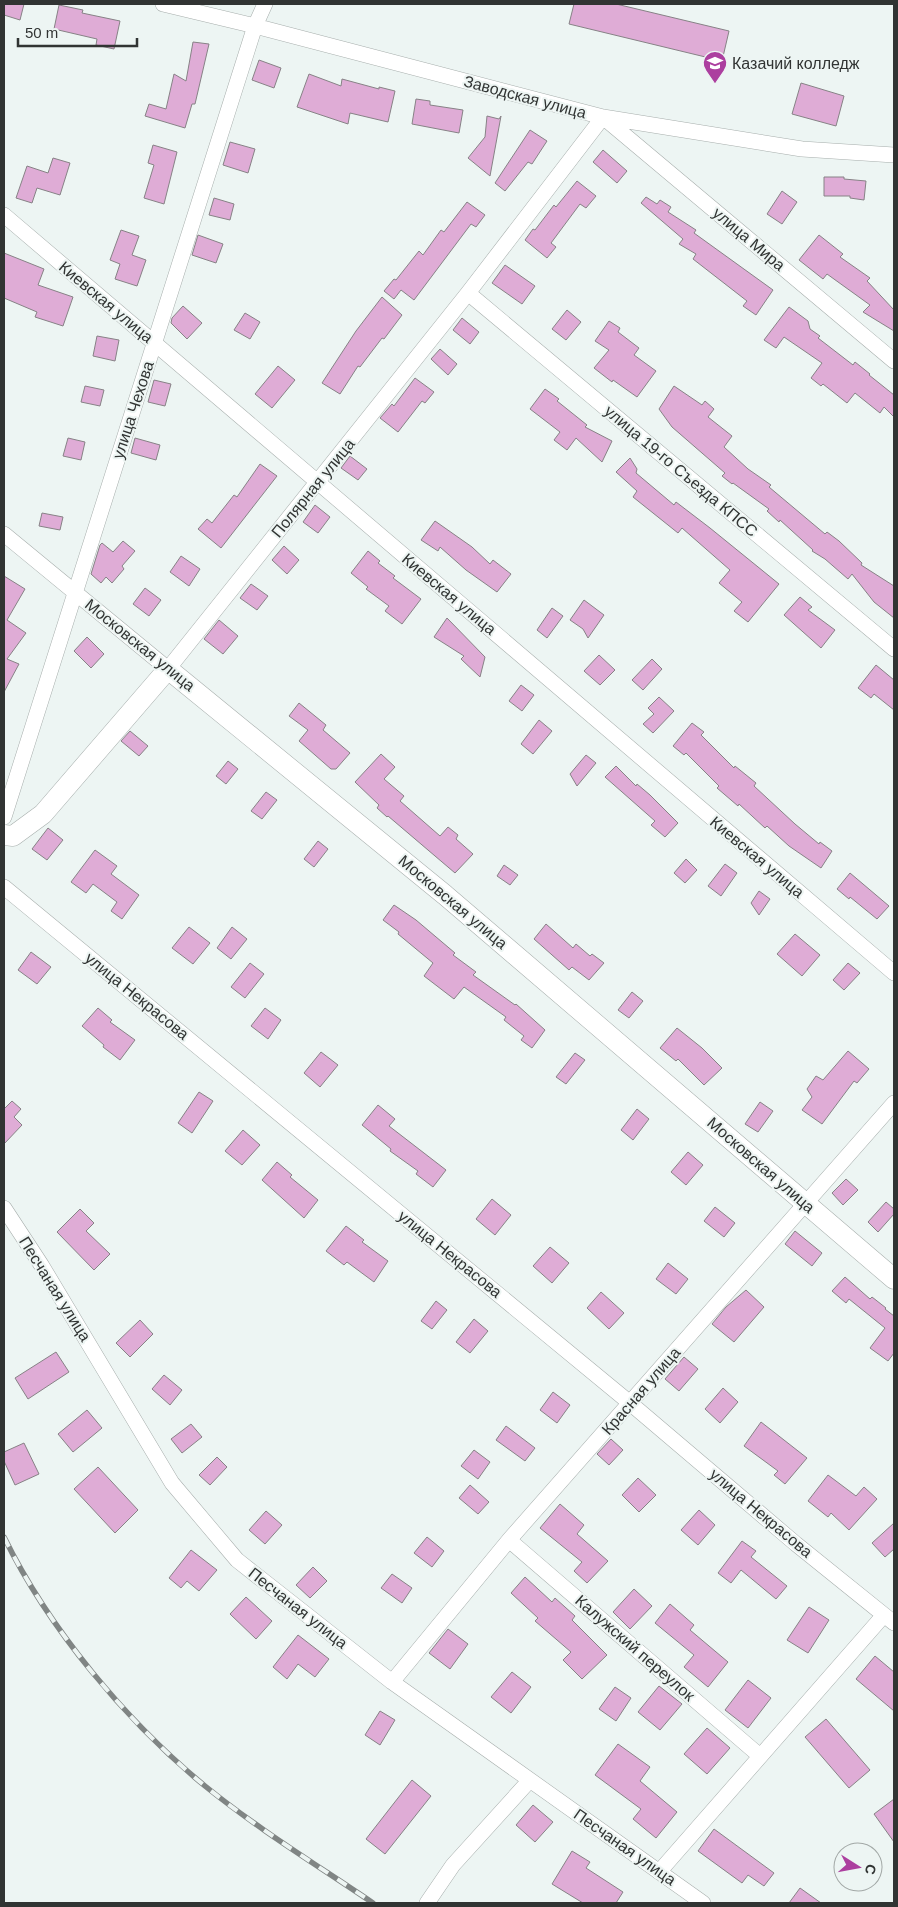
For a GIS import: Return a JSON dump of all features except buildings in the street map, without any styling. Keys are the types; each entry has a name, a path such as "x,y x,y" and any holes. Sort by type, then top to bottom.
{"main road":[{"name":"Полярная улица","path":"4,835 13,836 43,814 168,669"},
{"name":"Московская улица","path":"168,669 445,895 894,1279"}],"street":[{"name":"Заводская улица","path":"162,4 255,26 603,117 802,149 894,155"},
{"name":"улица Чехова","path":"4,817 255,26 265,4"},
{"name":"Полярная улица","path":"168,669 468,293 603,117"},
{"name":"улица Мира","path":"603,117 894,360"},
{"name":"Киевская улица","path":"4,215 894,973"},
{"name":"улица 19-го Съезда КПСС","path":"468,293 894,649"},
{"name":"Московская улица","path":"4,534 168,669"},
{"name":"улица Некрасова","path":"4,886 630,1403 796,1544 889,1619"},
{"name":"Красная улица","path":"392,1682 509,1540 894,1103"},
{"name":"Песчаная улица","path":"4,1208 42,1266 172,1483 237,1560 392,1682 703,1903"},
{"name":"Калужский переулок","path":"509,1540 760,1756"},
{"path":"659,1872 760,1756 889,1619"},
{"path":"427,1903 454,1865 530,1780"}],"railway":[{"path":"4,1537 43,1606 67,1639 92,1672 147,1733 225,1802 373,1903"}],"place":[{"name":"Казачий колледж","path":"715,84"}]}
